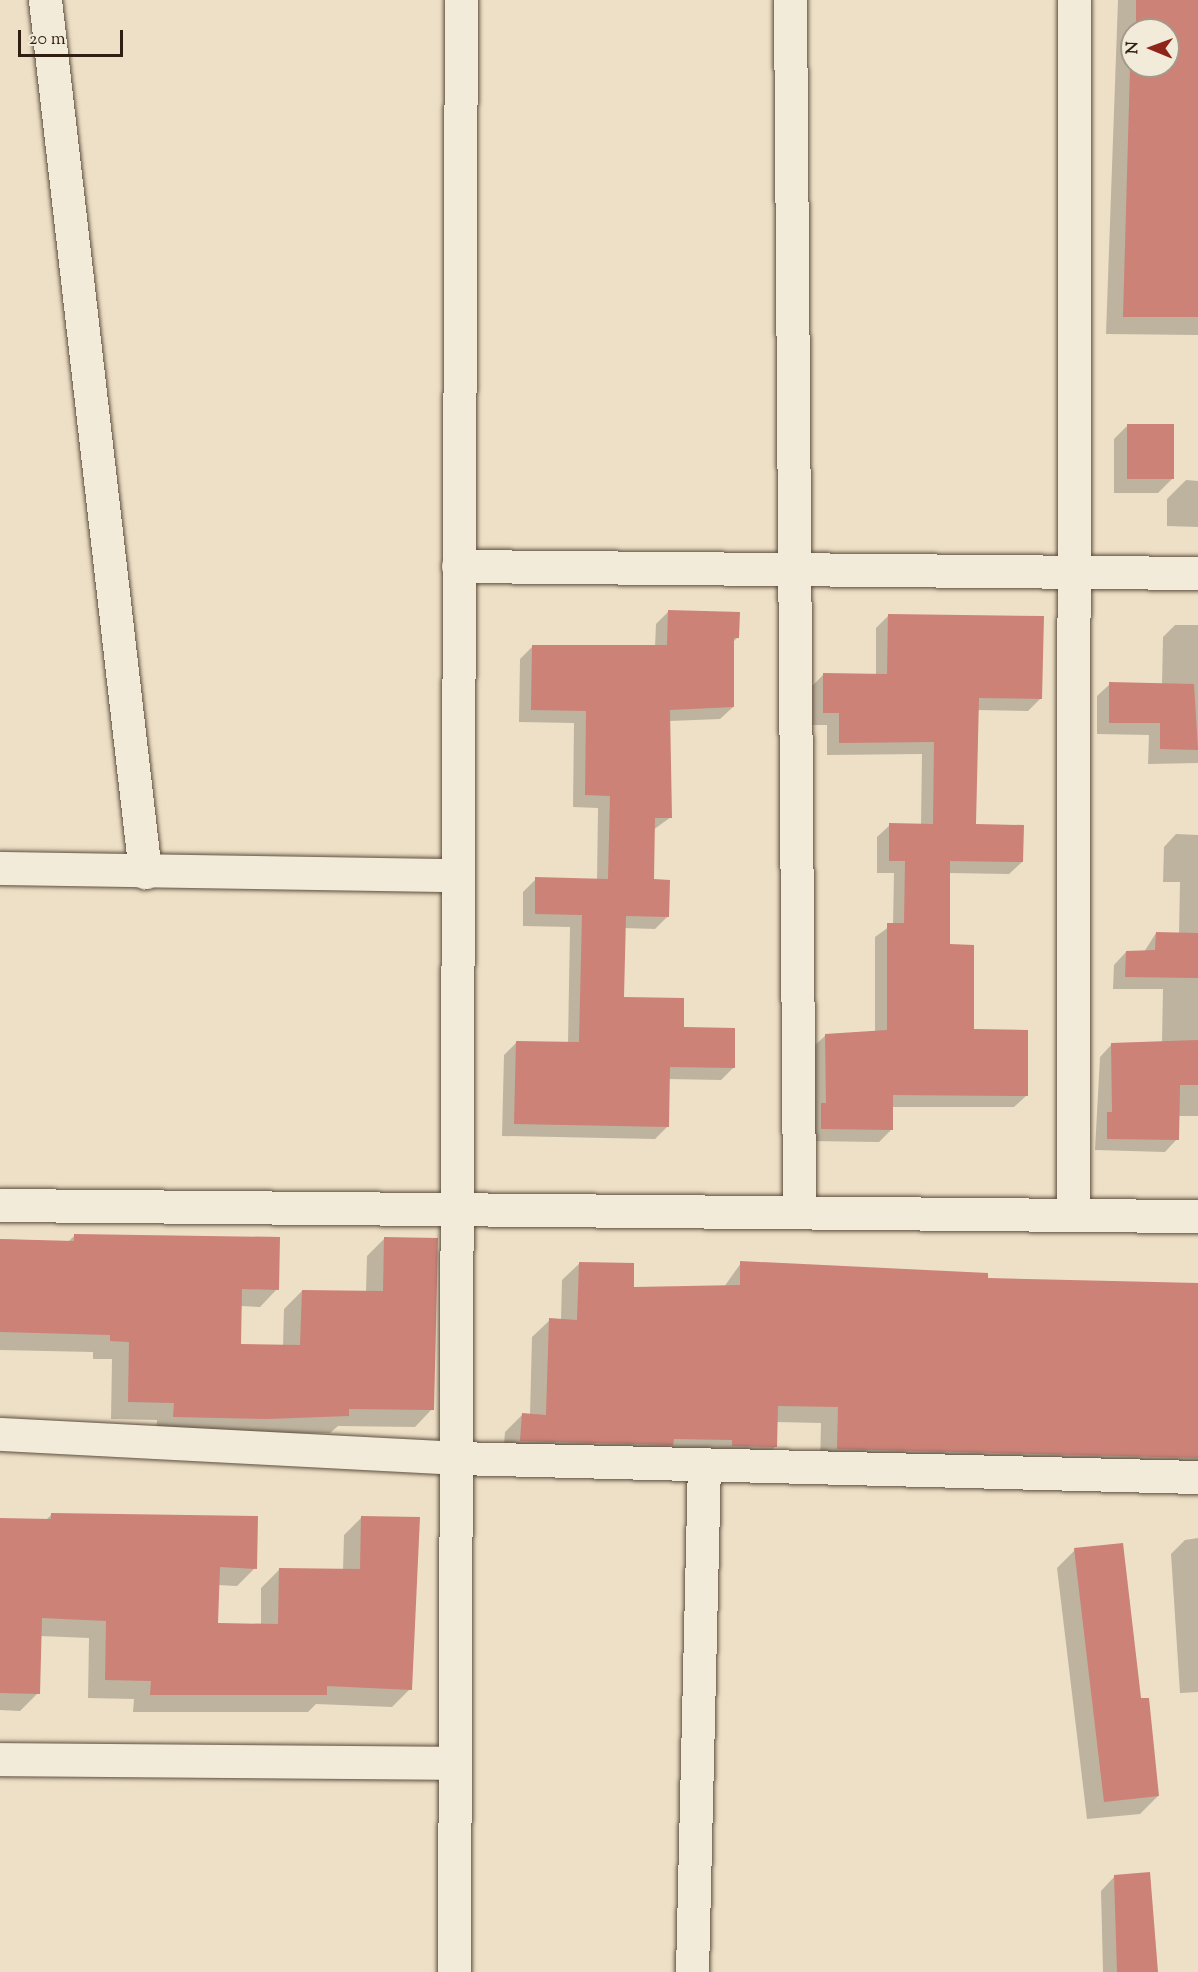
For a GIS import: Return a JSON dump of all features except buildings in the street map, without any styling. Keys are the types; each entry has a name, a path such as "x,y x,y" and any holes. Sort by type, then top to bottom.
{"street":[{"path":"45,0 145,872"},
{"path":"454,1972 461,0"},
{"path":"790,0 792,569 799,1212"},
{"path":"1073,1215 1074,0"},
{"path":"458,566 1198,573"},
{"path":"0,868 458,875"},
{"path":"0,1205 1198,1216"},
{"path":"0,1434 457,1458 1198,1477"},
{"path":"692,1972 704,1464"},
{"path":"0,1759 454,1763"}]}
